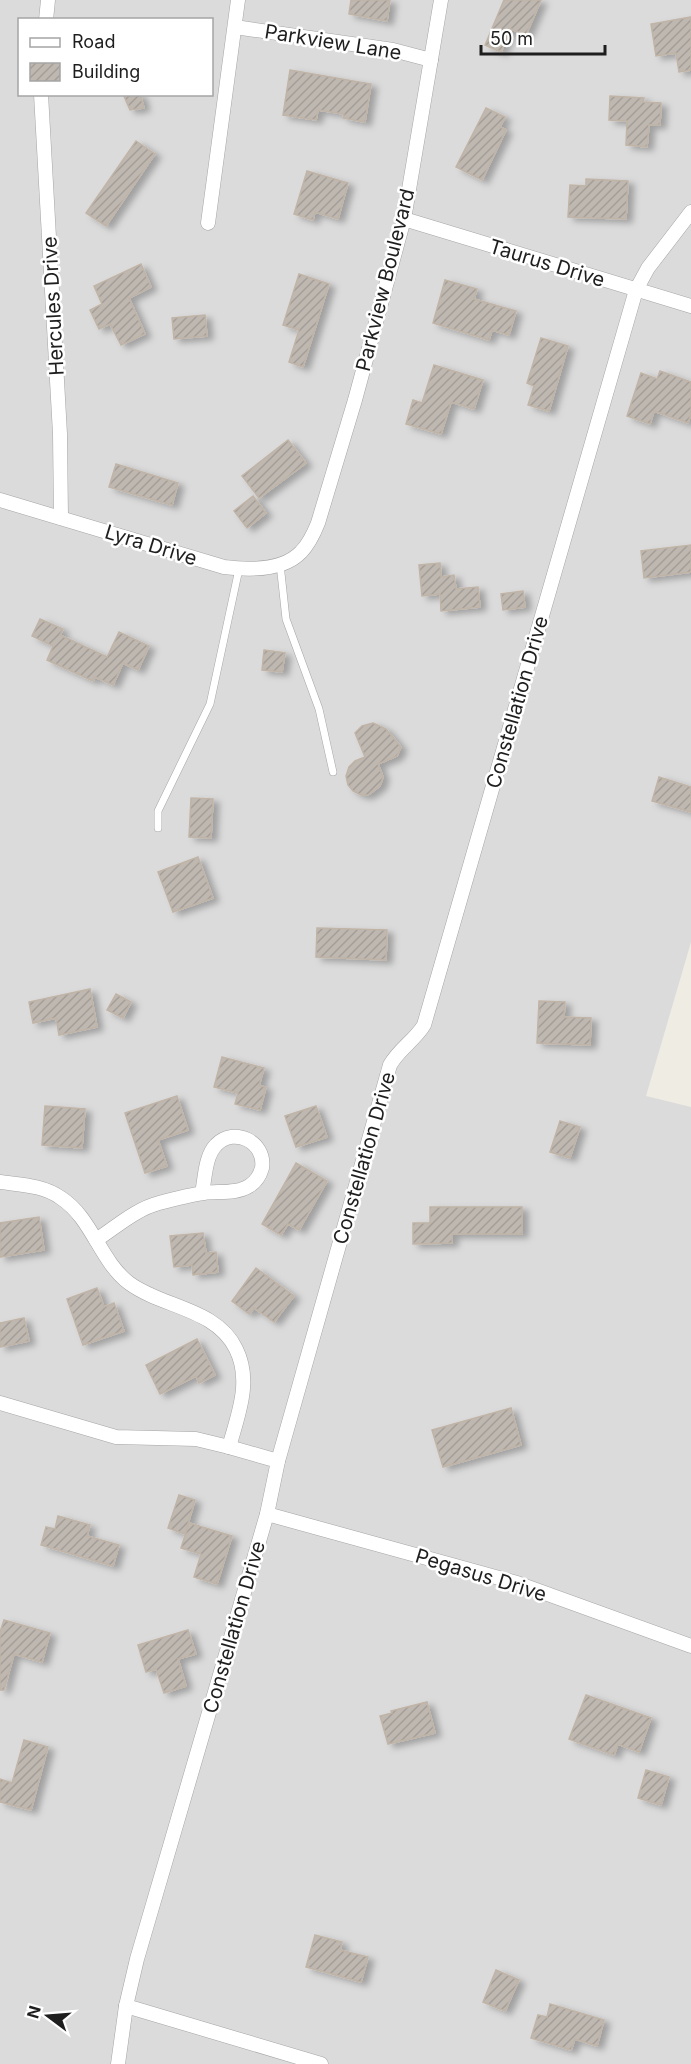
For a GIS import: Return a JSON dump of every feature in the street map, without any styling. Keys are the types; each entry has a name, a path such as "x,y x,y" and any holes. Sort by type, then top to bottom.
{"street":[{"path":"46,18 48,0"},
{"path":"208,223 238,0"},
{"name":"Parkview Boulevard","path":"301,552 318,523 404,219 441,0"},
{"name":"Parkview Lane","path":"235,27 393,50 431,60"},
{"name":"Hercules Drive","path":"41,96 60,434 61,518"},
{"name":"Constellation Drive","path":"118,2064 126,2006 155,1896 267,1514 278,1461 390,1065 396,1053 419,1033 424,1025 636,290 648,268 691,212"},
{"name":"Taurus Drive","path":"404,219 691,306"},
{"name":"Lyra Drive","path":"0,500 224,567 239,569 280,564 301,552"},
{"path":"96,1240 143,1209 156,1204 202,1193 240,1190 249,1187 261,1171 262,1162 258,1148 251,1141 241,1137 223,1139 216,1145 209,1160 202,1193"},
{"path":"0,1182 33,1186 60,1197 71,1205 116,1269 128,1282 142,1291 211,1322 226,1333 242,1362 244,1392 229,1446"},
{"path":"0,1403 116,1437 183,1438 229,1446 278,1461"},
{"name":"Pegasus Drive","path":"267,1514 517,1583 691,1646"},
{"path":"126,2006 321,2064"}],"lane":[{"path":"280,564 286,619 319,709 333,772"},
{"path":"158,828 158,811 210,704 239,569"}],"shaded area":[{"path":"0,0 691,0 691,942 646,1096 691,1107 691,2064 0,2064"}],"building":[{"path":"351,0 390,0 387,21 349,14"},
{"path":"504,0 541,0 526,35 511,29 501,52 485,45"},
{"path":"691,17 691,70 679,72 676,53 656,56 651,24"},
{"path":"290,70 371,84 365,122 343,118 344,114 318,110 316,120 283,115"},
{"path":"124,96 141,96 144,108 130,110"},
{"path":"610,96 644,98 643,102 661,103 660,125 649,125 647,147 626,145 627,121 609,120"},
{"path":"486,108 505,117 500,127 506,130 482,180 456,167"},
{"path":"136,141 155,154 106,226 86,213"},
{"path":"307,171 348,183 338,219 315,212 313,220 294,214"},
{"path":"586,179 628,181 626,219 568,217 570,185 586,186"},
{"path":"141,264 151,287 129,298 145,334 121,345 110,324 99,329 90,310 102,304 94,286"},
{"path":"299,274 329,284 303,367 289,362 299,330 283,325"},
{"path":"445,280 477,289 474,299 516,311 509,335 492,330 489,340 433,323"},
{"path":"205,315 207,336 174,339 172,318"},
{"path":"541,338 568,346 549,411 528,405 534,386 527,383"},
{"path":"434,365 483,380 474,409 451,402 441,434 406,424 413,400 422,403"},
{"path":"660,371 691,382 691,414 688,423 654,411 650,424 627,416 641,373 657,379"},
{"path":"288,440 306,463 259,498 242,476"},
{"path":"116,464 178,483 172,505 109,487"},
{"path":"253,496 266,513 247,528 234,511"},
{"path":"691,545 691,572 644,578 641,551"},
{"path":"440,563 441,577 454,575 456,589 478,587 480,607 441,611 440,594 422,596 419,565"},
{"path":"523,591 525,607 503,610 501,594"},
{"path":"40,619 63,629 60,635 107,657 119,632 149,646 138,670 123,663 113,685 95,677 93,681 47,660 53,646 32,636"},
{"path":"264,650 285,653 282,672 262,670"},
{"path":"373,723 386,729 401,747 397,756 378,764 383,777 380,786 368,795 361,795 348,785 346,776 349,767 355,761 365,757 355,733 362,726"},
{"path":"659,777 691,787 691,812 652,801"},
{"path":"191,798 213,799 211,838 189,837"},
{"path":"198,857 213,898 173,912 158,872"},
{"path":"317,928 387,930 386,960 316,957"},
{"path":"90,989 97,1027 59,1035 56,1018 33,1023 29,1002"},
{"path":"116,994 131,1002 123,1018 107,1010"},
{"path":"539,1001 565,1002 564,1017 591,1018 590,1045 537,1043"},
{"path":"222,1057 264,1068 259,1086 266,1087 260,1110 235,1104 238,1093 214,1087"},
{"path":"177,1096 188,1130 158,1140 167,1166 145,1173 125,1113"},
{"path":"45,1106 85,1109 82,1148 42,1145"},
{"path":"316,1106 327,1137 296,1147 285,1116"},
{"path":"560,1121 580,1127 570,1158 550,1152"},
{"path":"296,1163 327,1181 299,1230 288,1224 281,1235 262,1224"},
{"path":"430,1207 522,1207 522,1234 452,1234 452,1243 413,1244 413,1223 430,1223"},
{"path":"39,1217 44,1250 0,1257 0,1223"},
{"path":"203,1233 206,1253 216,1252 218,1272 193,1275 192,1265 174,1267 170,1236"},
{"path":"256,1268 294,1296 274,1322 254,1308 249,1314 232,1301"},
{"path":"97,1288 104,1307 114,1303 124,1331 83,1345 67,1299"},
{"path":"24,1318 29,1341 0,1347 0,1323"},
{"path":"197,1339 215,1375 199,1383 196,1376 160,1394 146,1365"},
{"path":"511,1408 521,1445 443,1467 432,1430"},
{"path":"179,1495 195,1500 185,1534 168,1528"},
{"path":"58,1516 90,1525 87,1536 119,1545 113,1566 41,1545 46,1527 55,1529"},
{"path":"189,1523 232,1536 217,1584 194,1577 201,1554 181,1548"},
{"path":"4,1620 50,1633 42,1662 14,1654 4,1690 0,1690 0,1632"},
{"path":"188,1630 196,1654 178,1659 186,1686 164,1693 156,1669 146,1672 138,1645"},
{"path":"586,1695 651,1718 639,1752 618,1744 614,1755 569,1739"},
{"path":"427,1702 435,1733 388,1744 380,1716"},
{"path":"24,1740 48,1747 31,1810 0,1802 0,1779 12,1783"},
{"path":"646,1770 669,1777 661,1805 638,1798"},
{"path":"315,1935 342,1942 340,1950 368,1957 361,1982 306,1967"},
{"path":"496,1970 519,1980 505,2011 483,2002"},
{"path":"550,2004 604,2020 597,2046 575,2039 571,2050 531,2038 538,2015 547,2017"}]}
